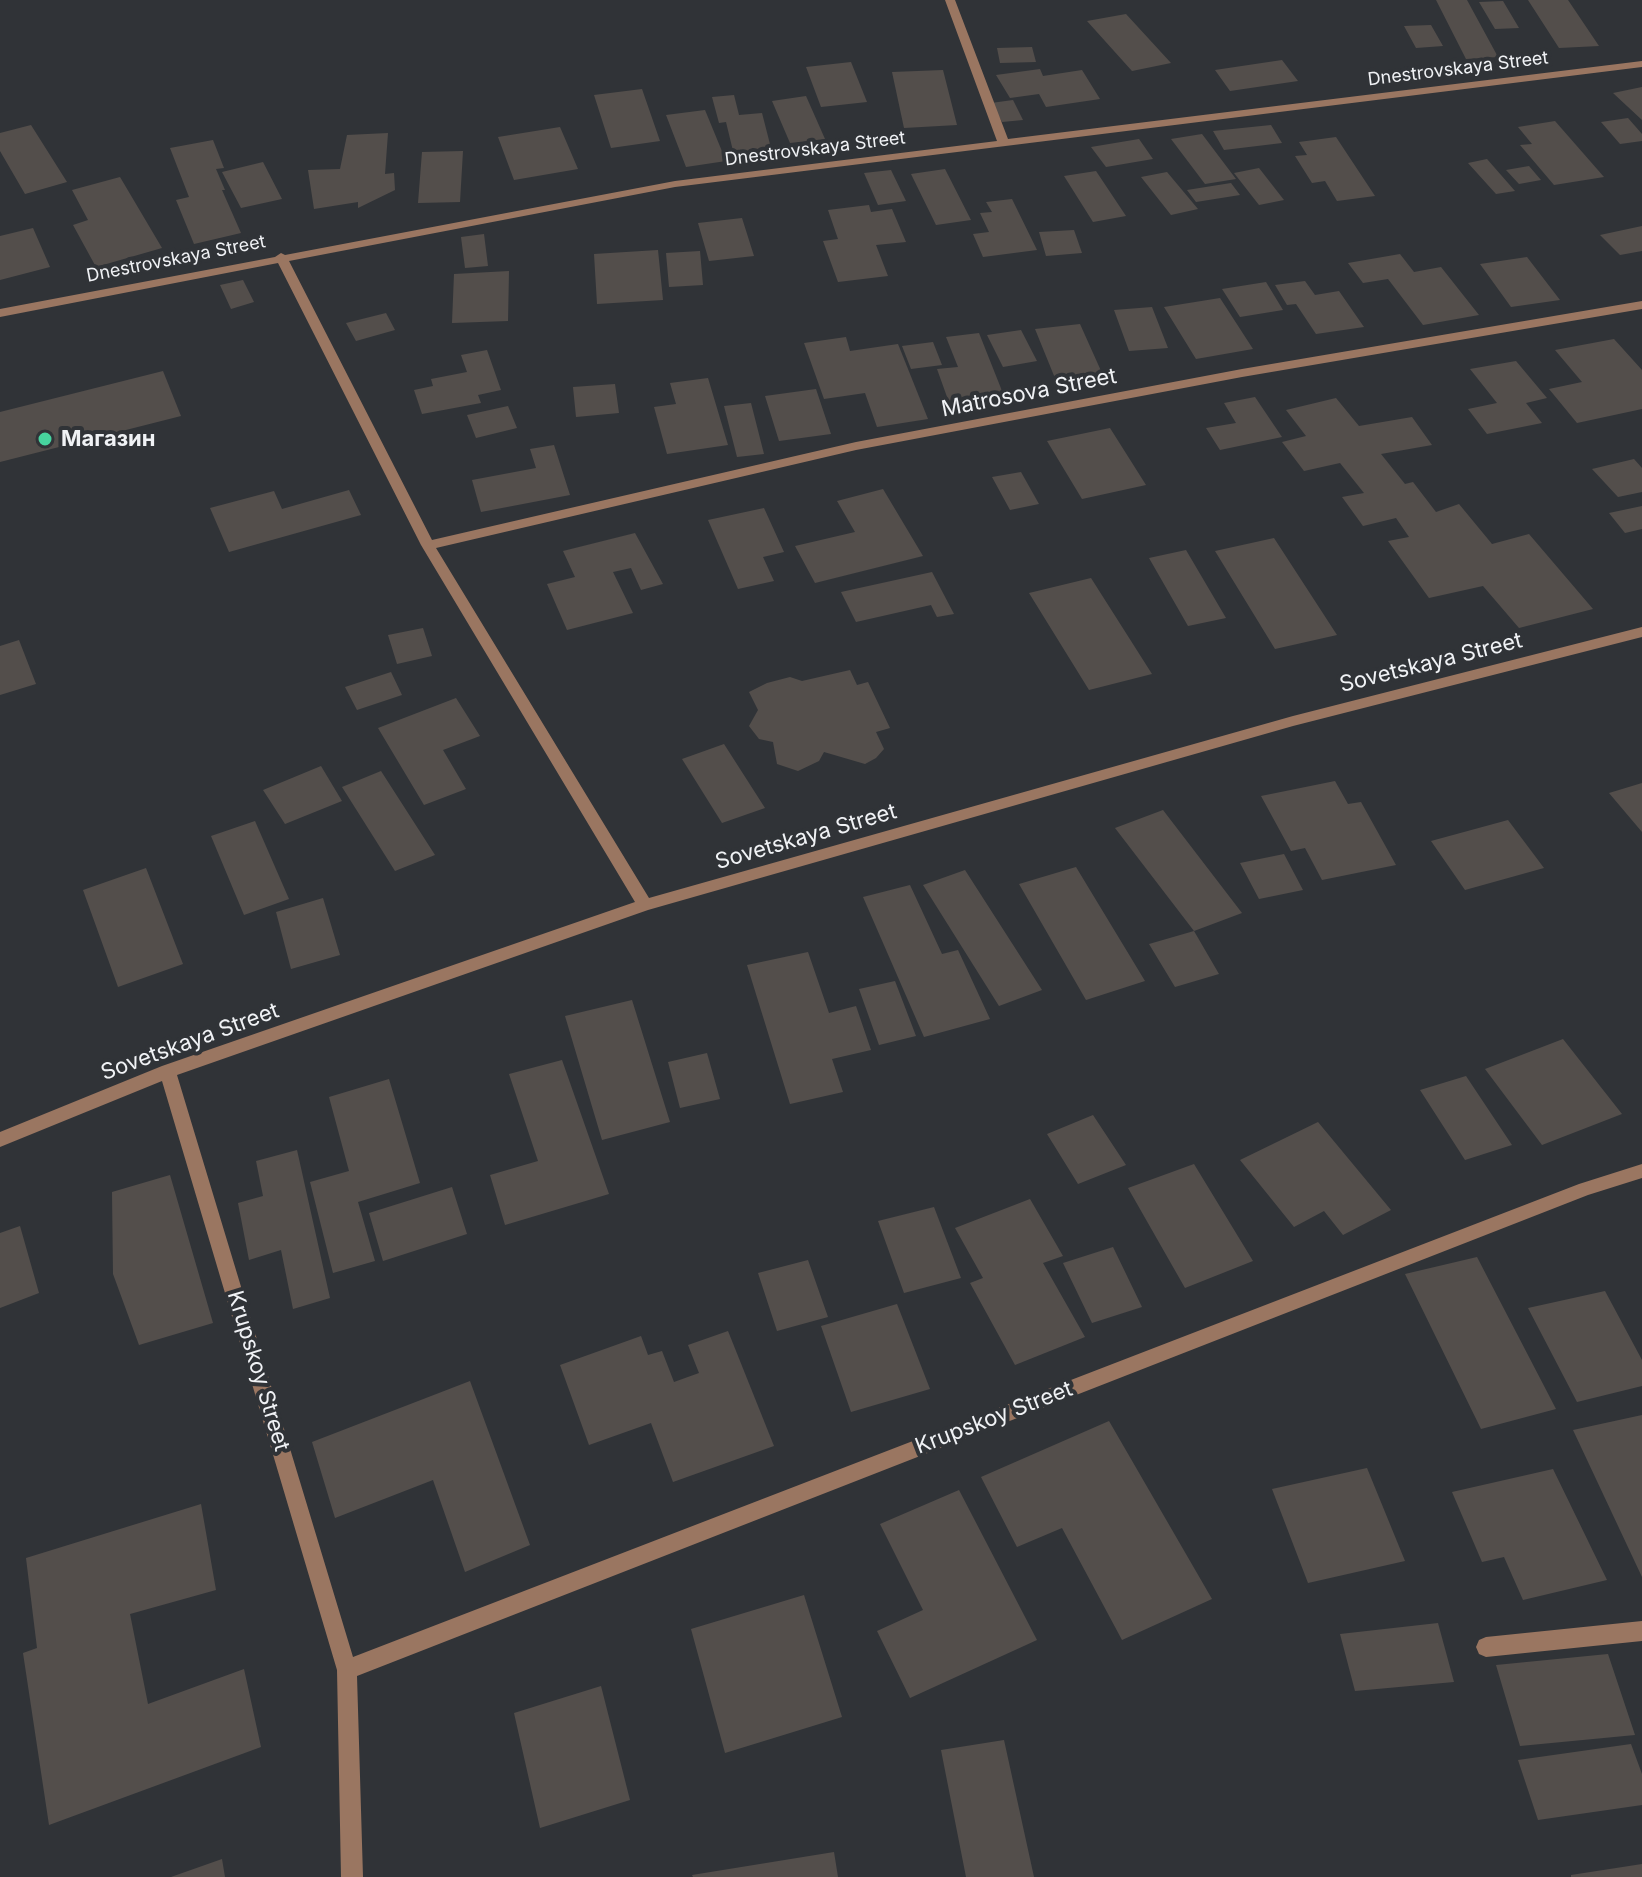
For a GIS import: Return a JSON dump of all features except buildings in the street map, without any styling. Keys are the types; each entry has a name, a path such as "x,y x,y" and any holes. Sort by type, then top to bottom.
{"street":[{"path":"950,0 1004,144"},
{"name":"Dnestrovskaya Street","path":"0,313 675,184 1642,64"},
{"path":"281,257 428,545 645,905"},
{"name":"Matrosova Street","path":"428,545 856,446 1242,373 1642,305"},
{"name":"Sovetskaya Street","path":"0,1140 168,1071 645,905 1293,721 1642,632"},
{"name":"Krupskoy Street","path":"168,1071 347,1670 352,1877"},
{"name":"Krupskoy Street","path":"347,1670 1585,1189 1642,1171"},
{"path":"1486,1647 1642,1631"}],"place":[{"name":"Магазин","path":"45,439"}]}
